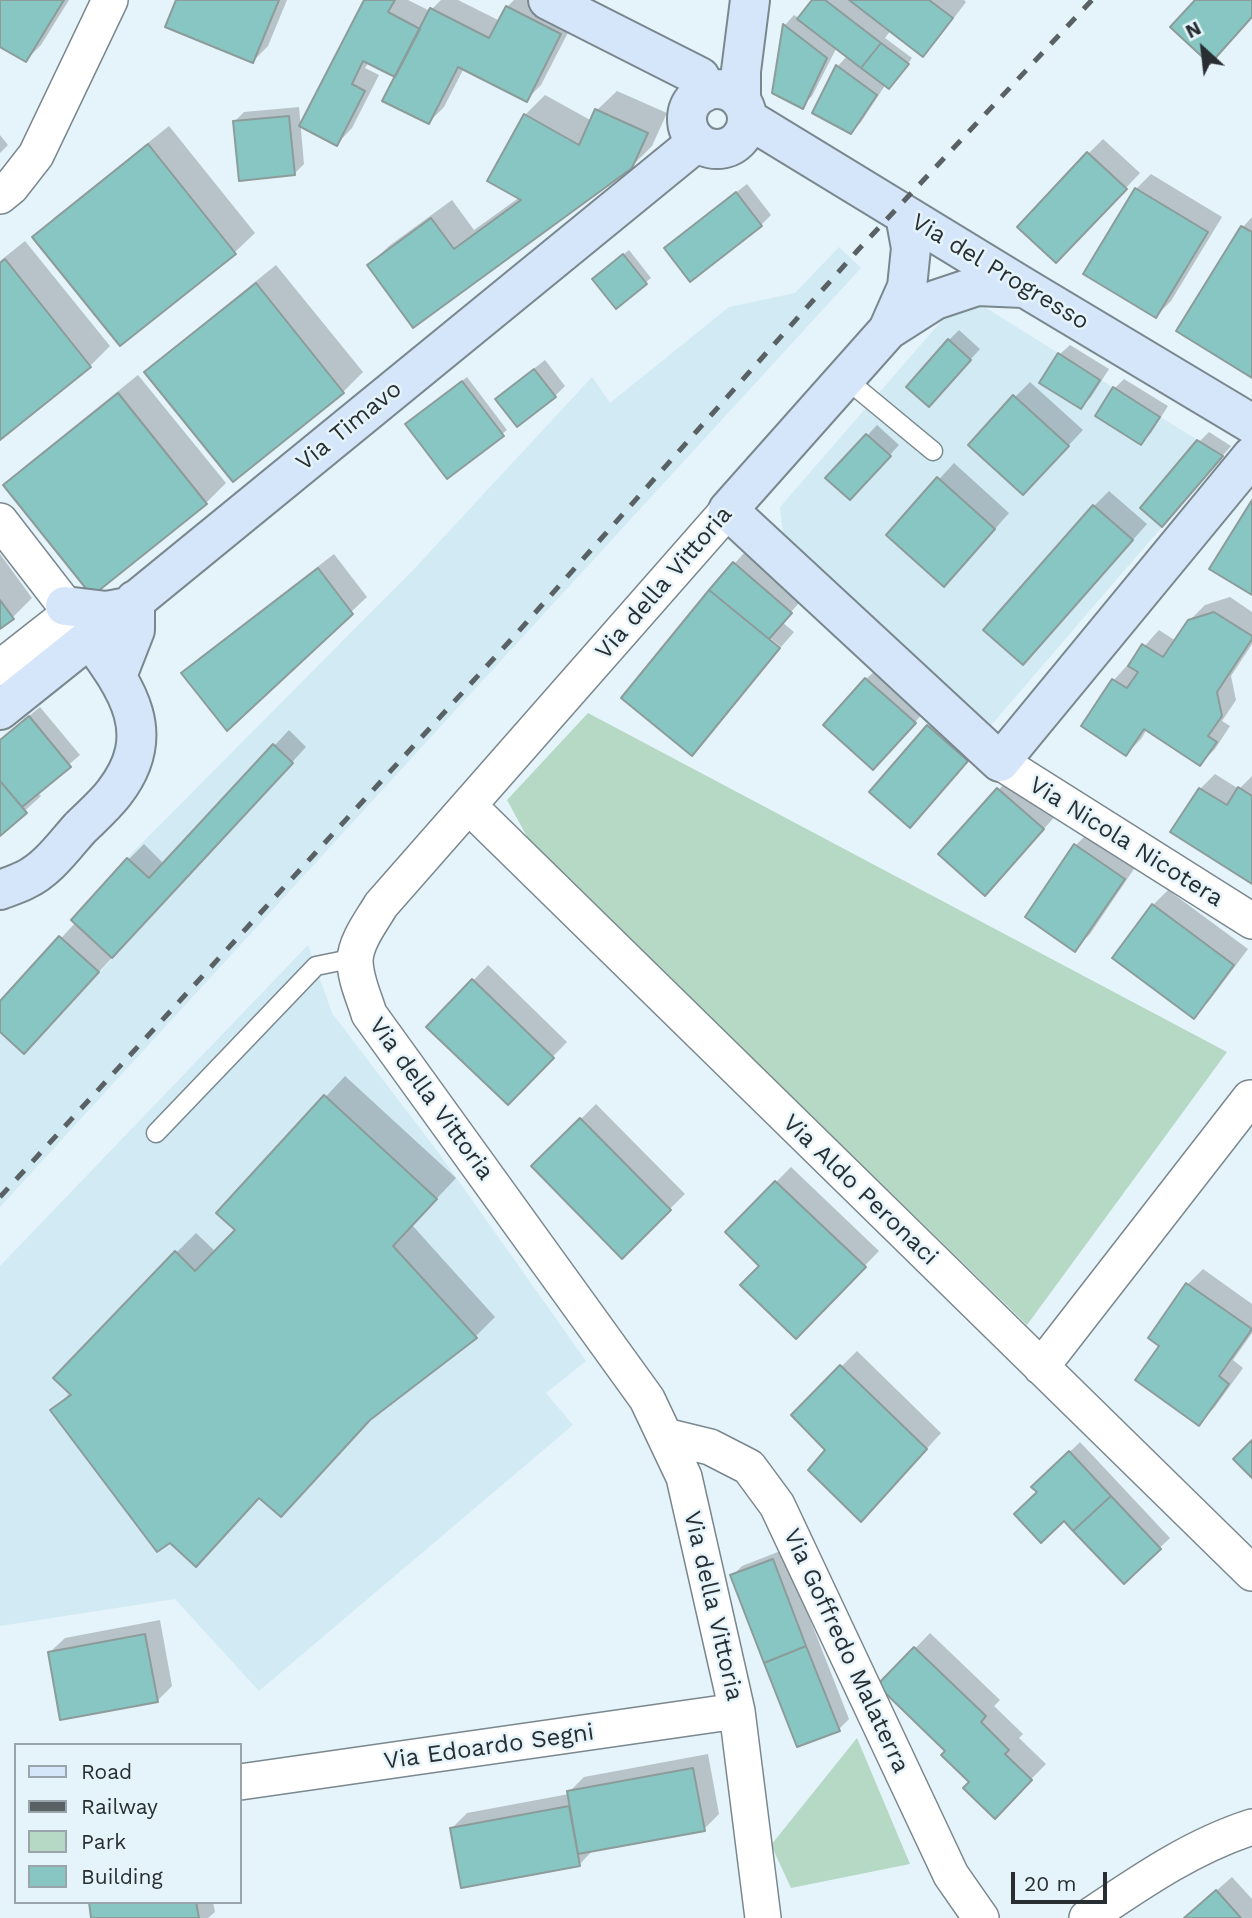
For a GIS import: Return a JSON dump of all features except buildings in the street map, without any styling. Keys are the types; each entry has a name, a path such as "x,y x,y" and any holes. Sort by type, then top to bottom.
{"street":[{"path":"0,196 11,187 36,155 110,0"},
{"path":"548,0 700,77 703,93"},
{"path":"745,109 733,93 724,89 713,89 695,98 687,116 687,125 697,142 714,149 733,145 741,139 746,130 745,109 741,71 750,0"},
{"name":"Via del Progresso","path":"745,109 905,215 1252,424"},
{"name":"Via Timavo","path":"0,668 75,619 131,604 697,142"},
{"name":"Via della Vittoria","path":"763,1918 737,1712 684,1477 648,1399 369,1014 357,978 355,958 361,939 381,905 888,330 907,287 911,248 905,215"},
{"name":"Via della Vittoria","path":"888,330 935,300 976,286 1025,288"},
{"path":"728,510 1000,762 1252,456"},
{"path":"0,521 117,676 132,705 136,727 132,764 114,793 42,868 27,880 0,890"},
{"path":"117,676 135,630 131,604"},
{"name":"Via Timavo","path":"0,710 75,619"},
{"name":"Via Nicola Nicotera","path":"1000,762 1252,921"},
{"name":"Via Aldo Peronaci","path":"469,806 1252,1573"},
{"path":"1041,1367 1250,1098"},
{"name":"Via Goffredo Malaterra","path":"665,1436 710,1447 749,1467 777,1505 951,1875 981,1918"},
{"name":"Via Edoardo Segni","path":"242,1782 737,1712"},
{"path":"1087,1918 1148,1877 1224,1836 1252,1827"},
{"path":"739,1918 758,1879"}],"lane":[{"path":"846,379 933,451"},
{"path":"156,1133 316,966 355,958"}],"shaded area":[{"path":"839,247 861,268 0,1207 0,1032 25,1054 292,763 272,745 149,878 127,858 414,569 592,377 610,403 729,307 795,293"},
{"path":"965,304 983,306 1223,456 987,730 784,541 780,507 950,311"},
{"path":"308,945 332,1013 438,1152 586,1361 546,1393 573,1425 259,1691 175,1599 0,1626 0,1266"}],"green space":[{"path":"588,713 1227,1052 1027,1325 531,844 507,800"},
{"path":"857,1738 910,1864 791,1888 771,1845"}],"railway":[{"path":"0,1197 518,632 858,250 1092,0"}]}
